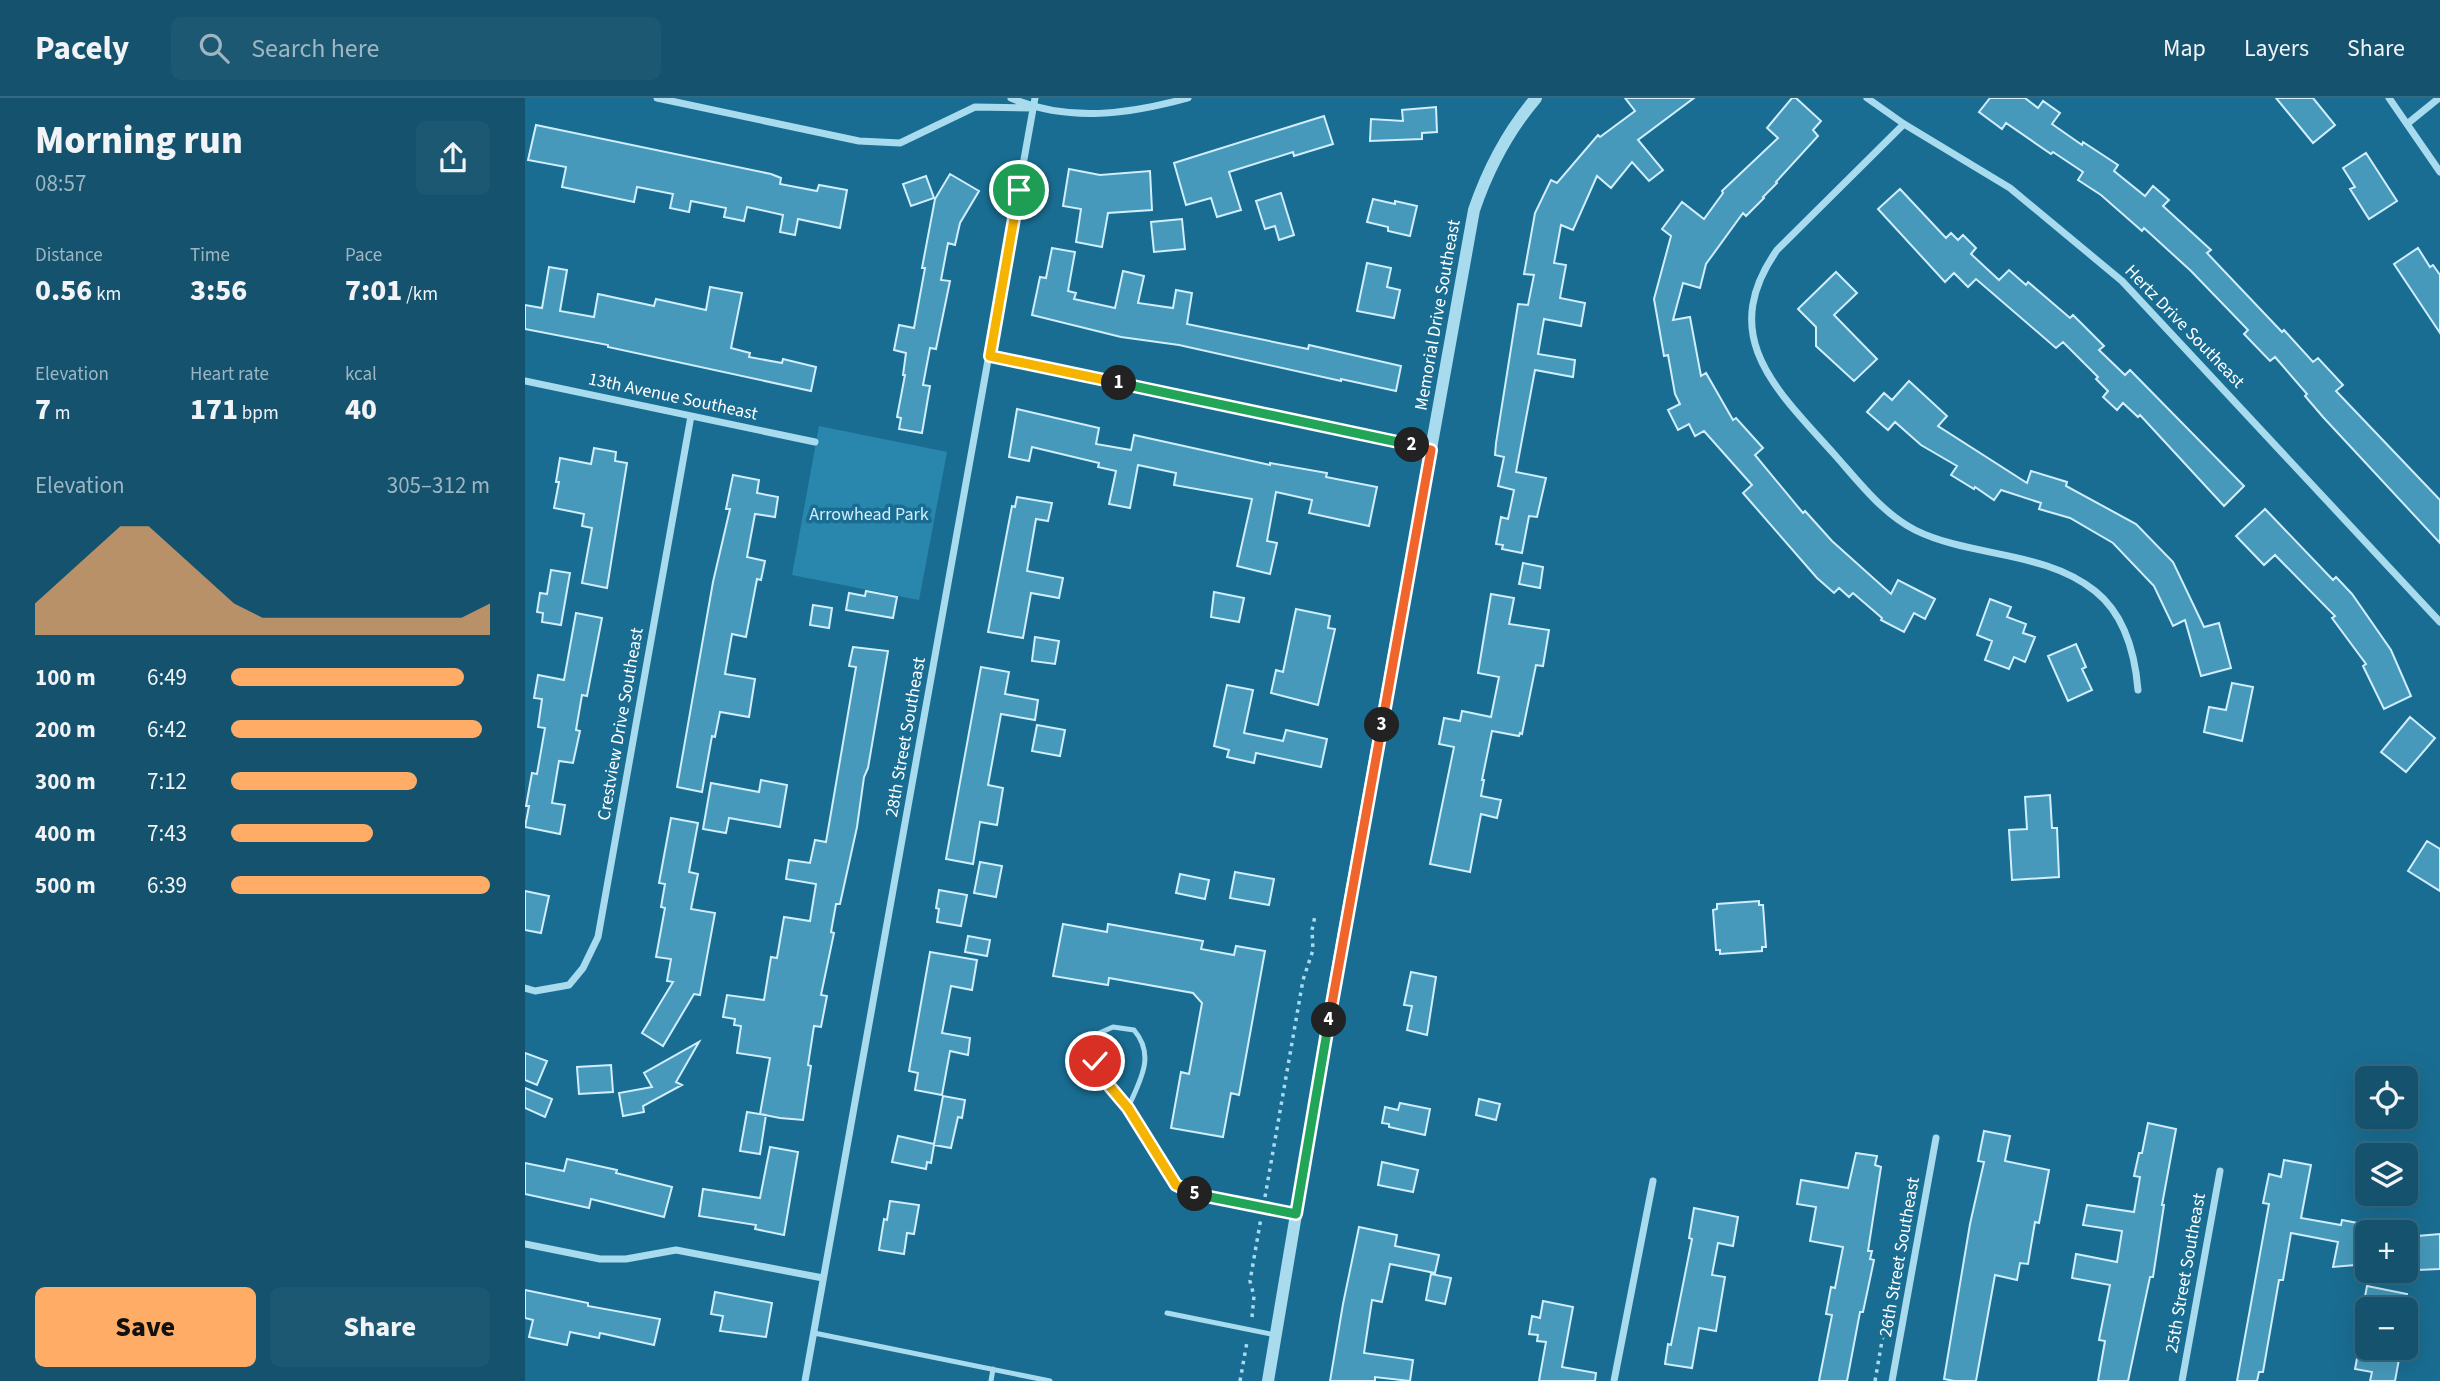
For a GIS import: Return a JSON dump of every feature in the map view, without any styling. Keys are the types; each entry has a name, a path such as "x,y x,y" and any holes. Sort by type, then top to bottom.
{"street":[{"path":"657,98 859,141 900,143 975,107 1033,108 1087,115 1147,109 1188,98"},
{"path":"1011,98 1033,108"},
{"name":"28th Street Southeast","path":"805,1381 1035,98"},
{"name":"Memorial Drive Southeast","path":"1268,1381 1336,977 1474,210 1491,165 1523,113 1536,98"},
{"name":"Hertz Drive Southeast","path":"1867,98 1904,124 2010,188 2068,233 2122,281 2440,622"},
{"path":"2389,98 2440,172"},
{"path":"2407,124 2439,98"},
{"path":"1904,124 1777,250 1765,267 1755,292 1751,317 1755,347 1768,376 1787,402 1883,508 1914,529 1951,544 2035,562 2070,576 2095,591 2115,612 2127,637 2136,662 2138,690"},
{"path":"990,356 1431,450"},
{"name":"13th Avenue Southeast","path":"525,381 815,442"},
{"name":"Crestview Drive Southeast","path":"525,988 535,990 569,985 583,968 598,937 691,416"},
{"name":"26th Street Southeast","path":"1892,1381 1936,1138"},
{"name":"25th Street Southeast","path":"2182,1381 2220,1171"},
{"path":"1614,1381 1653,1181"},
{"path":"525,1244 600,1259 626,1259 676,1250 823,1278"}],"lane":[{"path":"1128,1108 1144,1069 1146,1054 1142,1039 1134,1030 1113,1027 1097,1034 1093,1043 1095,1061 1106,1082 1128,1108 1176,1185 1192,1194 1296,1214"},
{"path":"1167,1313 1276,1335"},
{"path":"814,1333 1050,1381"},
{"path":"991,1381 993,1369"}],"path":[{"path":"1240,1381 1254,1304 1250,1281 1303,980 1313,950 1312,930 1315,916"},
{"path":"1875,1381 1909,1186"}],"green space":[{"name":"Arrowhead Park","path":"819,426 947,452 919,600 792,575"}],"building":[{"path":"1625,98 1694,98 1638,140 1663,170 1649,181 1632,162 1611,188 1597,176 1573,230 1561,225 1554,263 1566,265 1560,298 1585,303 1581,326 1544,319 1538,354 1575,360 1573,377 1535,370 1516,472 1546,478 1537,517 1529,516 1522,553 1502,549 1503,545 1496,544 1501,517 1508,519 1514,490 1498,486 1504,457 1495,455 1496,443 1518,304 1528,305 1534,275 1524,274 1535,213 1551,180 1557,183 1598,135 1600,137 1635,111"},
{"path":"1792,98 1796,98 1821,121 1813,130 1818,136 1764,198 1746,216 1743,213 1706,264 1700,288 1683,283 1673,320 1690,317 1701,376 1706,373 1733,420 1736,418 1763,448 1755,455 1803,513 1805,511 1832,541 1891,594 1898,580 1935,599 1925,619 1914,613 1904,632 1881,620 1882,618 1853,593 1849,597 1839,588 1834,593 1817,578 1743,493 1752,485 1704,431 1695,436 1689,424 1678,430 1668,410 1680,404 1675,394 1668,355 1664,356 1654,299 1671,236 1662,229 1682,202 1704,219 1722,191 1778,138 1767,128"},
{"path":"1990,98 2025,98 2038,108 2043,101 2060,113 2052,124 2118,165 2114,171 2145,196 2153,186 2169,200 2163,206 2211,250 2207,253 2282,332 2284,330 2313,362 2318,358 2343,385 2336,391 2440,500 2440,543 2323,417 2275,357 2270,361 2244,334 2248,330 2191,271 2144,228 2142,231 2101,195 2078,180 2083,172 2006,123 2002,129 1979,112"},
{"path":"2276,98 2313,98 2335,125 2313,143"},
{"path":"1436,107 1437,132 1422,133 1422,139 1370,141 1371,119 1403,121 1402,110"},
{"path":"1324,116 1333,144 1294,156 1293,152 1229,172 1241,210 1217,217 1211,198 1186,205 1174,163"},
{"path":"536,125 771,174 781,178 780,184 817,191 819,185 847,190 840,228 798,219 795,235 780,232 783,215 747,207 744,221 724,217 726,208 691,201 689,212 670,208 673,194 637,187 634,202 562,187 566,167 528,160"},
{"path":"2366,153 2397,201 2369,219 2350,189 2355,187 2343,168"},
{"path":"1069,169 1100,175 1150,171 1152,210 1108,213 1102,247 1076,242 1081,209 1063,206"},
{"path":"950,174 979,191 960,223 955,245 948,243 941,280 950,281 936,349 930,348 923,385 930,386 922,433 899,429 901,418 897,417 906,353 894,350 899,325 914,328 935,199"},
{"path":"926,176 934,198 911,206 903,184"},
{"path":"1900,189 1946,238 1951,233 1958,240 1963,235 1976,248 1971,254 1999,280 2009,270 2026,285 2028,282 2070,318 2073,315 2104,346 2099,350 2125,375 2130,370 2244,486 2224,506 2140,415 2138,417 2123,403 2117,410 2103,397 2108,391 2096,379 2098,377 2063,342 2056,348 1976,279 1968,287 1954,273 1945,282 1878,209"},
{"path":"1281,193 1294,235 1279,240 1275,226 1265,229 1256,201"},
{"path":"1373,199 1417,206 1410,236 1367,222"},
{"path":"1182,219 1185,249 1154,252 1151,222"},
{"path":"1052,248 1075,252 1068,291 1076,293 1074,299 1115,308 1123,271 1144,276 1138,303 1173,308 1176,290 1192,293 1187,324 1308,349 1309,345 1401,366 1396,391 1179,345 1121,337 1032,315 1040,277 1046,278"},
{"path":"2418,248 2430,267 2433,265 2440,275 2440,333 2394,264"},
{"path":"1367,263 1391,268 1387,287 1400,290 1394,318 1357,311"},
{"path":"549,267 567,270 560,311 594,317 598,294 654,306 656,299 706,310 710,287 742,293 731,348 750,353 749,357 782,363 783,359 816,367 811,391 525,329 525,305 542,308"},
{"path":"1836,272 1857,293 1834,315 1877,359 1854,381 1816,346 1816,327 1798,309"},
{"path":"1909,381 1947,416 1938,426 2027,483 2031,471 2067,482 2066,486 2136,524 2173,562 2204,627 2219,623 2231,668 2201,676 2185,620 2173,626 2154,586 2113,543 2070,518 2039,509 2041,503 2001,490 1994,500 1951,475 1957,466 1921,445 1895,422 1888,430 1867,412 1884,393 1892,400"},
{"path":"1017,409 1099,428 1096,444 1131,450 1134,435 1270,465 1327,473 1326,477 1377,487 1369,526 1309,513 1312,500 1276,492 1267,541 1277,543 1270,574 1237,566 1252,499 1174,485 1176,473 1138,465 1130,508 1109,504 1116,471 1098,467 1099,463 1032,447 1029,461 1009,457"},
{"path":"594,448 616,452 615,461 627,463 607,588 582,583 592,528 582,526 584,514 554,508 560,458 591,464"},
{"path":"733,475 759,480 757,493 778,497 775,517 755,514 747,557 765,561 761,580 757,579 746,637 732,634 725,674 755,679 749,717 720,712 715,737 712,736 702,792 677,787 713,582 730,509 726,509"},
{"path":"1017,497 1052,503 1048,521 1036,519 1027,571 1063,578 1059,598 1031,593 1023,638 988,632 1012,506 1015,507"},
{"path":"2265,509 2333,580 2336,577 2352,594 2391,650 2411,696 2384,709 2363,666 2366,664 2332,618 2335,616 2275,555 2264,565 2236,536"},
{"path":"1523,563 1543,567 1540,588 1519,584"},
{"path":"551,570 570,573 561,625 542,622 543,613 537,612 540,593 547,594"},
{"path":"866,591 897,597 893,618 846,610 849,593 865,596"},
{"path":"1214,592 1244,598 1239,622 1211,617"},
{"path":"1491,594 1514,598 1509,624 1549,630 1543,666 1536,665 1522,734 1519,736 1492,731 1481,796 1501,800 1497,818 1481,814 1470,872 1430,864 1454,747 1439,744 1444,718 1460,721 1462,711 1491,717 1499,677 1478,673"},
{"path":"1990,599 2011,607 2007,617 2026,624 2023,633 2035,637 2025,662 2014,657 2009,669 1985,660 1992,641 1977,635"},
{"path":"813,605 832,608 829,628 810,625"},
{"path":"1296,609 1330,616 1328,628 1335,629 1318,705 1271,693 1276,670 1283,672"},
{"path":"576,613 602,618 587,696 582,695 576,730 580,731 573,763 559,761 552,803 565,805 560,834 525,827 529,806 526,806 532,773 537,774 545,728 538,727 542,699 534,698 538,675 564,680"},
{"path":"1035,637 1059,641 1055,664 1032,661"},
{"path":"2076,644 2086,667 2082,669 2092,690 2068,701 2048,656"},
{"path":"853,647 888,651 857,827 840,904 836,904 831,932 834,933 821,995 827,996 821,1027 814,1026 803,1120 780,1118 760,1114 770,1058 737,1053 741,1026 734,1025 735,1019 723,1017 727,995 764,1000 771,957 777,958 784,917 810,921 816,884 786,879 789,860 810,863 815,840 826,842 856,667 849,666"},
{"path":"981,667 1009,672 1005,694 1038,700 1035,720 1001,714 988,785 1003,788 997,825 980,822 973,864 946,859"},
{"path":"2232,683 2253,687 2242,741 2204,732 2209,707 2226,710"},
{"path":"1227,685 1253,690 1244,733 1283,741 1286,730 1327,739 1321,767 1256,753 1254,763 1227,757 1229,750 1214,746"},
{"path":"2410,717 2435,738 2406,772 2381,752"},
{"path":"1037,725 1065,730 1060,756 1032,751"},
{"path":"761,780 787,785 780,827 729,818 726,833 703,829 711,783 759,792"},
{"path":"2050,795 2052,828 2057,828 2059,877 2012,880 2009,830 2027,829 2025,797"},
{"path":"671,818 698,823 689,872 698,874 691,909 715,913 700,995 694,994 663,1046 642,1033 673,982 667,981 671,959 656,957 665,908 661,907 665,884 659,883"},
{"path":"2427,841 2440,849 2440,891 2408,871"},
{"path":"980,862 1002,866 996,897 974,893"},
{"path":"1235,872 1274,879 1269,905 1230,898"},
{"path":"1180,874 1209,880 1205,899 1176,893"},
{"path":"939,890 967,895 961,926 937,922"},
{"path":"525,891 549,896 541,933 525,930"},
{"path":"1759,901 1759,905 1763,905 1766,947 1762,947 1762,951 1720,954 1720,950 1716,950 1713,910 1717,909 1717,904"},
{"path":"1063,924 1107,932 1108,924 1203,941 1201,949 1234,955 1236,946 1265,951 1239,1095 1231,1093 1223,1137 1171,1128 1181,1072 1189,1074 1202,1003 1193,993 1109,978 1108,985 1053,976"},
{"path":"968,936 990,940 987,956 965,952"},
{"path":"930,952 977,960 972,990 951,986 942,1033 970,1038 968,1055 950,1051 942,1095 915,1090 918,1073 909,1071"},
{"path":"1411,972 1436,977 1427,1035 1407,1030 1412,1006 1404,1005"},
{"path":"699,1042 676,1082 682,1085 643,1106 644,1112 623,1116 619,1093 652,1087 644,1073"},
{"path":"525,1053 547,1061 537,1085 525,1080"},
{"path":"611,1065 613,1092 579,1094 577,1067"},
{"path":"525,1088 552,1099 545,1117 525,1108"},
{"path":"943,1096 965,1100 962,1118 958,1117 951,1148 934,1145 931,1163 927,1162 926,1169 892,1162 898,1136 934,1144"},
{"path":"1479,1099 1500,1104 1496,1120 1476,1115"},
{"path":"1400,1103 1430,1109 1425,1135 1382,1123 1385,1107 1398,1110"},
{"path":"747,1112 766,1115 760,1154 740,1151"},
{"path":"2148,1123 2176,1129 2162,1205 2153,1277 2150,1277 2128,1381 2098,1381 2105,1341 2099,1340 2110,1285 2072,1278 2076,1254 2117,1262 2122,1231 2083,1225 2087,1205 2134,1212 2140,1177 2134,1176"},
{"path":"1984,1131 2010,1136 2005,1161 2049,1170 2039,1223 2035,1222 2028,1264 2020,1263 2017,1280 1995,1275 1976,1381 1954,1381 1944,1379 1970,1224 1984,1162 1978,1161"},
{"path":"770,1147 798,1152 784,1235 755,1229 756,1225 699,1216 703,1189 760,1198"},
{"path":"1856,1153 1877,1156 1875,1165 1881,1167 1868,1251 1872,1251 1870,1259 1874,1260 1863,1312 1860,1312 1847,1381 1819,1381 1832,1315 1826,1314 1831,1287 1835,1288 1843,1247 1810,1241 1816,1207 1797,1204 1801,1180 1848,1188"},
{"path":"567,1159 617,1170 616,1173 672,1187 664,1217 591,1199 589,1208 525,1194 525,1163 564,1171"},
{"path":"2284,1160 2311,1165 2301,1218 2341,1225 2342,1220 2355,1222 2355,1265 2333,1267 2338,1242 2291,1233 2283,1280 2279,1280 2263,1372 2259,1372 2257,1381 2237,1381 2269,1204 2263,1203 2269,1174 2281,1177"},
{"path":"1382,1162 1418,1170 1413,1192 1378,1185"},
{"path":"890,1201 919,1205 914,1234 907,1233 904,1254 879,1250"},
{"path":"1694,1208 1738,1217 1733,1246 1718,1243 1712,1275 1725,1277 1716,1331 1699,1328 1692,1368 1665,1364 1692,1239 1689,1238"},
{"path":"1359,1227 1397,1235 1395,1246 1439,1255 1435,1273 1390,1264 1382,1302 1372,1300 1364,1353 1413,1360 1410,1381 1375,1377 1375,1381 1330,1381"},
{"path":"2440,1234 2440,1269 2418,1270 2418,1236"},
{"path":"1431,1274 1451,1278 1445,1304 1426,1300"},
{"path":"2367,1286 2407,1294 2406,1297 2365,1297"},
{"path":"525,1290 588,1303 588,1306 660,1319 654,1345 600,1333 599,1338 570,1332 567,1345 529,1337 533,1320 525,1318"},
{"path":"715,1292 772,1303 766,1337 720,1331 723,1316 711,1314"},
{"path":"1543,1301 1573,1307 1562,1367 1596,1373 1595,1381 1539,1381 1546,1342 1537,1341 1538,1335 1529,1334 1532,1316 1540,1318"},
{"path":"2357,1360 2399,1360 2395,1381 2370,1381 2372,1372 2355,1369"}],"route":[{"path":"1019,190 990,356 1431,450 1296,1214 1192,1194 1176,1185 1156,1157 1128,1108 1106,1082 1095,1061"}]}
